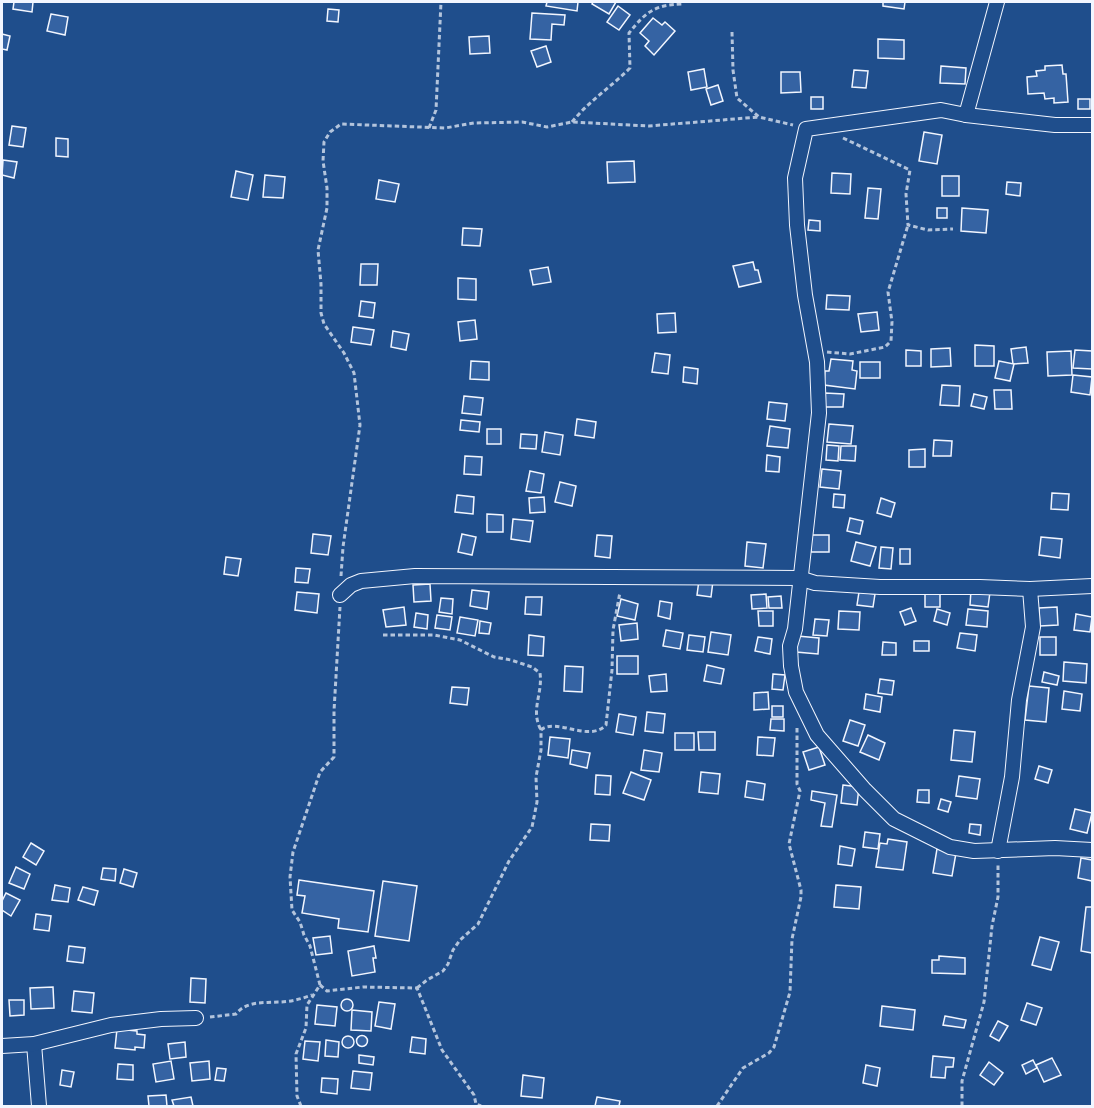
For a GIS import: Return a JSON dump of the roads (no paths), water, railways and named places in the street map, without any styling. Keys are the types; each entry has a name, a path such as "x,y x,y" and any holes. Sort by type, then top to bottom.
{"street":[{"path":"966,115 997,2"},
{"path":"1092,125 1055,125 941,110 806,129 795,178 797,225 805,295 817,363 819,412 795,629 790,646 796,692 817,735 894,819 950,847 998,851 1054,848 1092,850"},
{"path":"340,595 351,585 362,581 415,576 799,578 815,583 837,585 1030,589 1092,586"},
{"path":"998,851 1012,777 1019,700 1033,627 1030,589"},
{"path":"2,1046 34,1044 111,1025 161,1019 196,1018"},
{"path":"34,1044 39,1107"}]}
